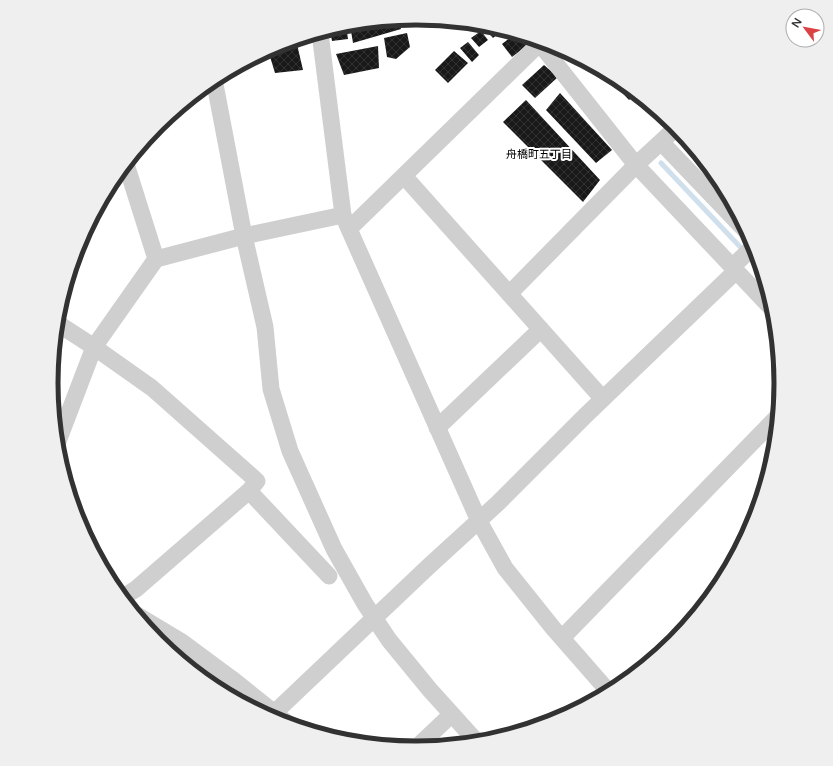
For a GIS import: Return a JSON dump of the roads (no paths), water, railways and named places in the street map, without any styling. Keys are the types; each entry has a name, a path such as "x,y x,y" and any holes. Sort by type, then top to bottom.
{"street":[{"path":"321,38 346,222 479,521 505,568 562,638 605,687"},
{"path":"62,432 94,346 156,259 244,236 346,222 404,176 536,45"},
{"path":"544,48 636,165 735,267 765,302"},
{"path":"215,87 244,236 265,327 271,389 290,451 334,549 365,604 389,640 472,736"},
{"path":"509,294 636,165 671,132"},
{"path":"661,142 739,228"},
{"path":"128,171 156,259"},
{"path":"404,176 603,400"},
{"path":"280,714 374,618 479,521 603,400 735,267 748,248"},
{"path":"63,328 94,346 152,388 257,481 248,492 136,589 127,594"},
{"path":"437,428 540,330"},
{"path":"562,638 772,422"},
{"path":"248,492 329,576"},
{"path":"151,624 182,642 232,679 266,708"},
{"path":"424,741 452,714"}],"waterway":[{"path":"661,163 753,260"}],"district":[{"name":"舟橋町五丁目","path":"539,154"}]}
